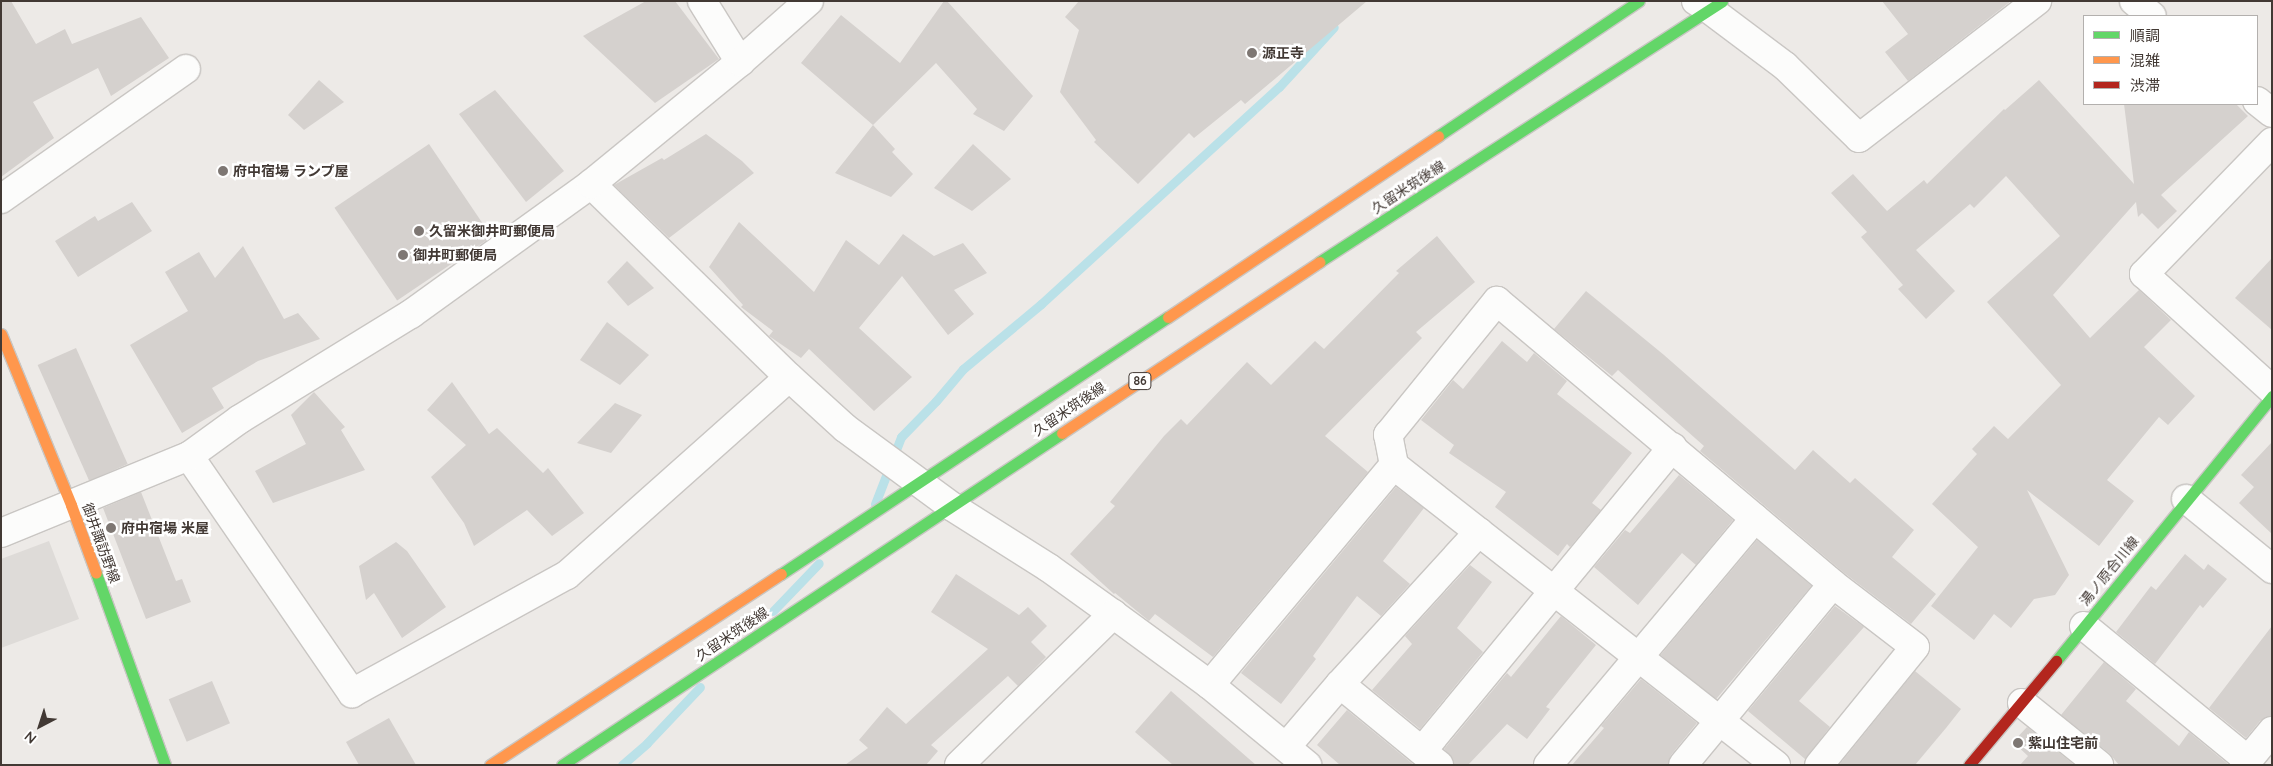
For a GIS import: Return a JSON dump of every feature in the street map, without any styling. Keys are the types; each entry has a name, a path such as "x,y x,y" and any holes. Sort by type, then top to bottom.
{"main road":[{"name":"久留米筑後線","path":"490,765 920,483 1639,1"},
{"name":"久留米筑後線","path":"562,765 1709,4"},
{"name":"御井諏訪野線","path":"1,334 71,505 165,765"},
{"name":"湯ノ原合川線","path":"1968,765 2022,703 2186,498 2272,396"}],"street":[{"path":"702,1 740,62"},
{"path":"1,533 189,456 240,419 411,314 591,184 740,62 809,1"},
{"path":"1709,4 1785,66 1859,138 2037,1"},
{"path":"2134,1 2151,15"},
{"path":"1,199 186,69"},
{"path":"2258,102 2272,114"},
{"path":"2272,142 2144,274 2272,390"},
{"path":"591,184 789,377 845,428 951,506 1049,568 1113,614 1210,685 1307,765"},
{"path":"1776,765 1553,592 1394,465 1388,435 1497,301 1673,447 1833,584 1915,648 1819,765"},
{"path":"189,456 352,693 567,575 789,377"},
{"path":"1340,684 1431,758 1553,592 1673,447"},
{"path":"1210,685 1394,465"},
{"path":"2186,498 2272,569"},
{"path":"1548,765 1755,518"},
{"path":"1286,747 1340,684 1479,532"},
{"path":"1682,765 1833,584"},
{"path":"959,765 1113,614"},
{"path":"2084,626 2246,762 2272,731"},
{"path":"2022,703 2099,765"}],"shaded area":[{"path":"49,541 79,619 1,648 1,559"}],"building":[{"path":"1,1 11,1 36,44 65,29 72,44 141,17 169,58 111,96 98,68 33,102 54,138 1,177"},
{"path":"646,1 675,1 719,59 655,103 583,36"},
{"path":"944,1 947,1 1033,96 1004,131 973,114 977,109 936,63 873,125 801,63 841,15 900,63"},
{"path":"1079,1 1367,1 1245,104 1241,100 1194,138 1189,133 1138,184 1094,142 1096,140 1060,92 1079,30 1065,17"},
{"path":"1882,1 2011,1 1908,81 1885,52 1908,34"},
{"path":"319,80 344,102 304,130 288,115"},
{"path":"2039,80 2134,184 2124,105 2237,105 2248,116 2161,195 2177,211 2158,229 2142,213 2138,217 2136,202 2053,295 2090,338 2139,290 2171,320 2144,347 2195,396 2168,425 2159,417 2107,480 2134,501 2099,546 2027,490 2069,575 2055,595 2034,599 2011,628 1994,614 1974,640 1931,606 1978,547 1932,504 1977,454 1972,449 1994,426 2008,439 2061,385 1987,302 2060,236 2006,176 1974,208 1970,204 1916,250 1955,291 1926,319 1898,289 1903,285 1861,237 1867,232 1831,193 1853,174 1887,211 1924,180 1927,184"},
{"path":"495,90 564,171 526,202 459,114"},
{"path":"873,125 895,149 892,152 913,174 891,197 835,173"},
{"path":"706,134 742,161 754,173 669,238 614,185 662,158 664,160"},
{"name":"久留米御井町郵便局","path":"429,144 492,237 397,301 334,208"},
{"path":"973,144 1011,179 972,211 934,188"},
{"path":"132,202 152,231 78,277 55,241 95,216 98,221"},
{"path":"739,222 814,292 846,240 879,265 903,234 934,256 963,243 987,273 954,290 974,314 948,335 902,276 859,328 912,377 874,411 809,349 801,358 769,336 773,331 741,307 743,305 709,267"},
{"path":"1437,236 1475,282 1416,332 1422,338 1325,436 1368,472 1213,657 1155,614 1149,621 1114,594 1070,554 1115,506 1110,502 1164,436 1181,419 1187,425 1247,362 1271,385 1315,341 1324,349 1399,273 1396,271"},
{"path":"243,246 284,319 298,313 320,339 258,361 212,388 224,408 182,433 130,345 188,311 165,272 199,252 215,278"},
{"path":"2272,258 2272,330 2235,298"},
{"path":"627,261 654,288 628,306 607,282"},
{"path":"1586,291 1664,355 1795,470 1813,450 1850,483 1855,478 1914,530 1892,557 1936,594 1911,624 1843,572 1700,451 1704,446 1618,370 1612,376 1554,329"},
{"path":"607,322 649,355 620,385 580,360"},
{"path":"1502,341 1527,362 1534,353 1567,381 1557,394 1632,453 1592,503 1601,510 1570,547 1567,544 1558,556 1495,507 1506,492 1449,453 1454,445 1421,420 1453,380 1463,389"},
{"path":"76,348 128,464 89,481 38,365"},
{"path":"452,382 489,434 497,428 543,473 548,468 584,513 552,536 527,510 474,546 464,523 431,477 466,445 427,410"},
{"path":"314,392 345,427 341,430 365,470 273,503 255,471 306,444 291,415"},
{"path":"615,403 642,415 611,453 577,443"},
{"path":"2272,442 2272,534 2239,503 2254,487 2241,475"},
{"path":"1679,475 1733,520 1696,565 1682,553 1638,605 1594,567 1625,530 1630,533"},
{"path":"1396,487 1424,508 1383,561 1410,584 1381,616 1357,596 1313,656 1316,659 1281,704 1241,673"},
{"path":"141,492 176,581 182,579 191,602 146,619 103,508"},
{"path":"1757,540 1811,586 1715,701 1661,655"},
{"path":"396,542 407,551 446,607 402,638 374,593 366,600 359,566"},
{"path":"2185,554 2204,570 2208,564 2227,579 2203,608 2200,605 2155,664 2116,632 2151,586 2156,590"},
{"path":"1470,565 1492,582 1457,628 1483,652 1420,729 1372,690 1412,644 1405,636"},
{"path":"956,574 1019,615 1028,607 1047,626 1031,642 1046,657 1018,686 1008,676 931,745 938,751 926,765 845,765 868,748 859,740 887,707 906,724 988,649 931,612"},
{"path":"1835,606 1864,627 1799,701 1830,727 1805,759 1748,711"},
{"path":"1561,616 1596,645 1546,707 1550,709 1527,739 1507,724 1468,765 1454,765 1453,759 1444,749 1507,673 1511,677"},
{"path":"2272,626 2272,716 2260,721 2246,738 2209,708"},
{"path":"2104,662 2136,689 2126,701 2179,746 2189,732 2229,765 2119,765 2109,753 2061,715"},
{"path":"1915,671 1961,709 1946,728 1915,765 1839,765"},
{"path":"1641,679 1697,723 1671,755 1668,765 1572,765 1604,728 1601,726"},
{"path":"212,681 230,723 187,742 169,699"},
{"path":"1171,691 1256,765 1173,765 1135,732"},
{"path":"1347,710 1414,765 1340,765 1317,745"},
{"path":"389,718 416,765 359,765 346,742"},
{"path":"2027,727 2074,765 2020,765 2028,756 2013,742"}],"waterway":[{"path":"875,504 901,437 936,401 963,369 1041,304 1279,87 1334,27"},
{"path":"773,611 819,563"},
{"path":"622,765 647,743 700,687"}],"traffic: fast":[{"path":"1438,136 1639,1"},
{"path":"1319,262 1722,1"},
{"path":"781,574 1168,317"},
{"path":"2056,661 2272,396"},
{"path":"562,765 1062,433"},
{"path":"96,573 165,765"}],"traffic: slow":[{"path":"1168,317 1438,136"},
{"path":"1062,433 1319,262"},
{"path":"1,334 71,505 96,573"},
{"path":"490,765 781,574"}],"traffic: jam":[{"path":"1969,765 2056,661"}],"place":[{"name":"源正寺","path":"1252,53"},
{"name":"府中宿場 ランプ屋","path":"223,171"},
{"name":"久留米御井町郵便局","path":"419,231"},
{"name":"御井町郵便局","path":"403,255"},
{"name":"府中宿場 米屋","path":"111,528"},
{"name":"紫山住宅前","path":"2018,743"}]}
